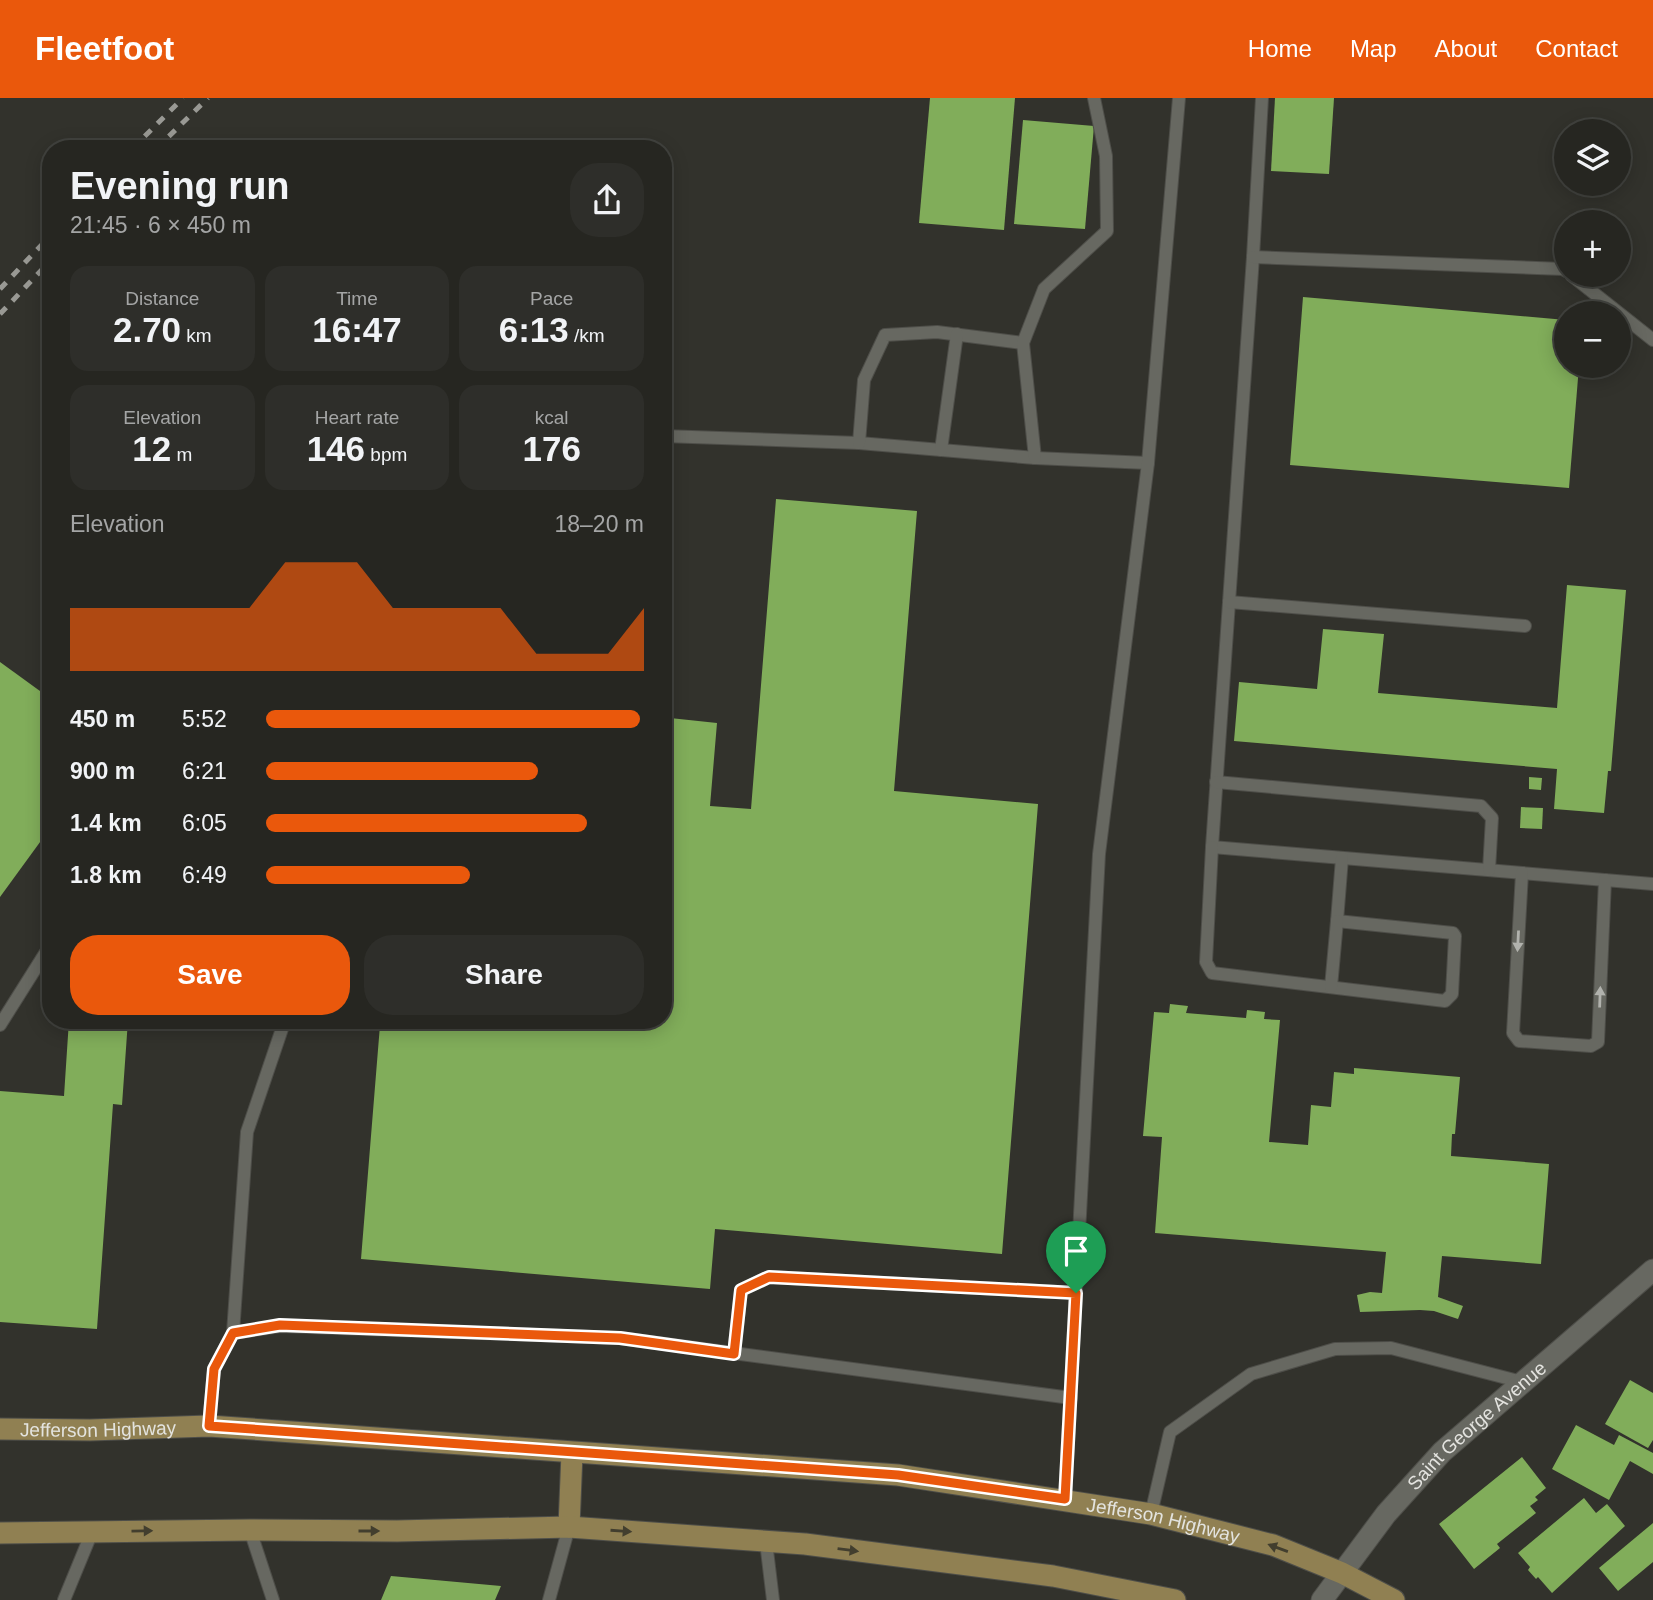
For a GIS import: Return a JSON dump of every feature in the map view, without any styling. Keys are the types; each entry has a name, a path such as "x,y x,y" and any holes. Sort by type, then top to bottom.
{"main road":[{"name":"Jefferson Highway","path":"0,1429 90,1430 209,1426 898,1475 1152,1514 1273,1545 1342,1573 1394,1600"},
{"path":"569,1527 572,1453"},
{"path":"0,1533 397,1531 569,1527 766,1542 1053,1576 1175,1600"}],"street":[{"name":"Saint George Avenue","path":"1322,1600 1386,1514 1442,1452 1653,1270"}],"lane":[{"path":"1035,458 1023,343 1044,289 1107,231 1106,156 1094,98"},
{"path":"1065,1499 1099,854 1148,463 1180,98"},
{"path":"1262,98 1254,257 1216,782 1206,962 1212,973 1445,1001 1452,994 1453,933 1337,921"},
{"path":"1254,257 1554,269"},
{"path":"1586,287 1653,340"},
{"path":"859,443 864,380 886,335 937,332 1023,343"},
{"path":"941,450 957,334"},
{"path":"672,436 859,443 1035,458 1148,463"},
{"path":"1229,602 1525,626"},
{"path":"1216,782 1481,806 1492,818 1489,870"},
{"path":"1212,847 1653,884"},
{"path":"1331,987 1342,858"},
{"path":"1522,873 1513,1033 1519,1041 1591,1046 1598,1042 1605,880"},
{"path":"0,1025 42,958"},
{"path":"209,1426 214,1369 233,1333 247,1132 282,1029"},
{"path":"734,1354 741,1290 769,1277 1076,1293"},
{"path":"233,1333 280,1325 620,1338 1071,1398"},
{"path":"1152,1514 1171,1432 1251,1374 1335,1349 1391,1348 1522,1382"},
{"path":"549,1600 569,1527"},
{"path":"250,1530 273,1600"},
{"path":"64,1600 92,1532"},
{"path":"766,1542 772,1600"}],"building":[{"path":"930,98 1015,98 1004,230 919,223"},
{"path":"1275,98 1334,98 1329,174 1271,171"},
{"path":"1023,120 1094,126 1085,229 1014,224"},
{"path":"1303,297 1554,319 1554,378 1578,378 1569,488 1290,465"},
{"path":"776,499 917,511 894,791 1038,804 1002,1254 715,1229 710,1289 361,1259 380,1029 672,1029 672,718 717,723 710,806 751,809"},
{"path":"1567,585 1626,590 1611,771 1608,771 1604,813 1554,809 1557,769 1234,741 1239,682 1317,689 1323,629 1384,634 1378,693 1557,708"},
{"path":"0,662 42,692 42,839 0,897"},
{"path":"1529,777 1542,778 1541,790 1529,789"},
{"path":"1521,807 1543,808 1542,829 1520,828"},
{"path":"1170,1004 1188,1006 1186,1013 1246,1018 1247,1010 1265,1012 1264,1019 1280,1020 1269,1142 1308,1145 1311,1105 1331,1107 1334,1072 1354,1074 1354,1068 1460,1077 1451,1156 1549,1164 1541,1264 1442,1256 1438,1297 1463,1306 1458,1319 1434,1311 1420,1310 1360,1312 1357,1295 1382,1293 1386,1252 1155,1233 1162,1137 1143,1136 1154,1012 1169,1013"},
{"path":"68,1029 127,1029 122,1105 113,1104 97,1329 0,1322 0,1091 64,1096"},
{"path":"1630,1380 1653,1393 1653,1440 1648,1448 1605,1424"},
{"path":"1576,1425 1614,1445 1619,1435 1653,1453 1653,1474 1630,1461 1609,1500 1552,1469"},
{"path":"1522,1457 1546,1488 1535,1497 1538,1500 1530,1506 1536,1513 1497,1544 1500,1548 1474,1569 1439,1524"},
{"path":"1584,1498 1596,1513 1607,1504 1625,1526 1552,1593 1528,1570 1530,1567 1518,1553"},
{"path":"1653,1523 1653,1562 1618,1591 1599,1568"},
{"path":"391,1576 501,1586 495,1600 381,1600"}],"railway":[{"path":"141,140 183,98"},
{"path":"165,140 208,98"},
{"path":"0,289 42,245"},
{"path":"0,314 42,270"}],"route":[{"path":"769,1277 1076,1293 1065,1499 898,1475 209,1426 214,1369 233,1333 280,1325 620,1338 734,1354 741,1290 769,1277"}]}
